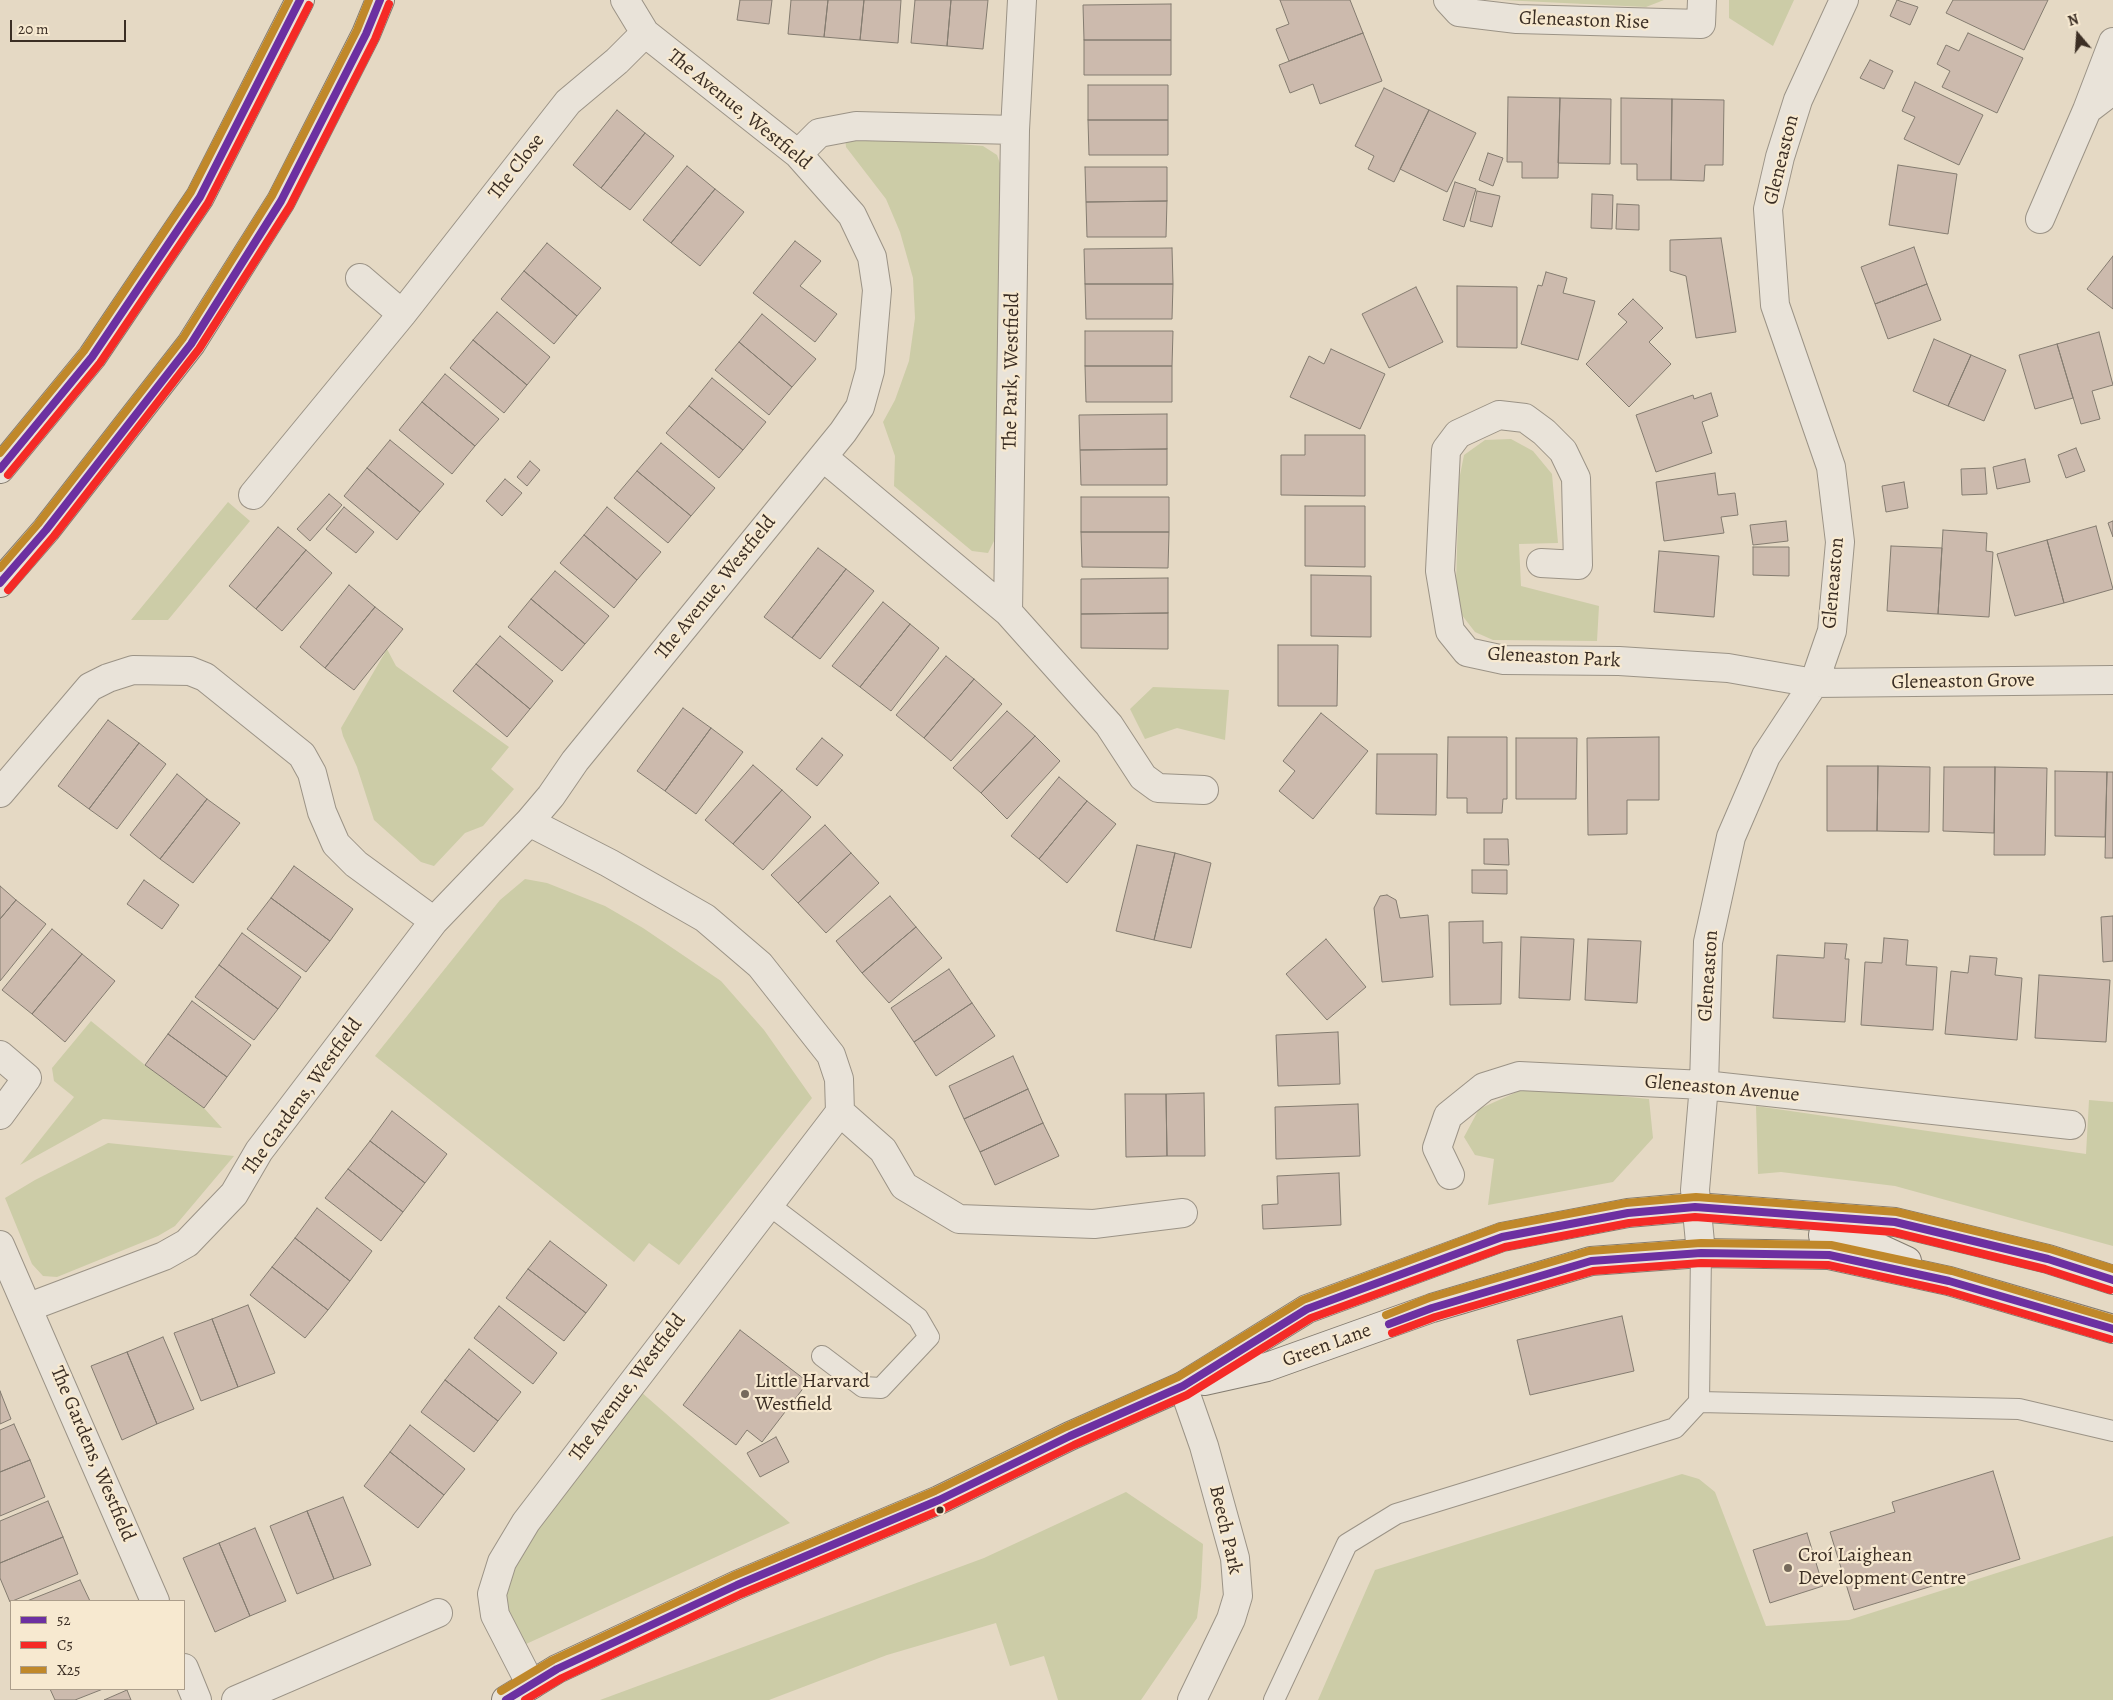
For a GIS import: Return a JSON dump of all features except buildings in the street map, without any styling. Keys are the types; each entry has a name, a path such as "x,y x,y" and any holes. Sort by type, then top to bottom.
{"street":[{"path":"0,469 92,357 200,197 300,0"},
{"path":"0,583 46,530 191,344 281,201 366,34 380,0"},
{"name":"The Avenue, Westfield","path":"529,822 551,796 575,762 823,457 860,407 870,371 877,290 872,257 852,214 798,154 644,33 625,0"},
{"name":"The Park, Westfield","path":"1008,612 1015,130 1022,0"},
{"name":"Gleneaston Rise","path":"1448,0 1459,12 1517,19 1702,24 1702,0"},
{"name":"Gleneaston","path":"1701,1253 1695,1207 1704,1086 1708,942 1731,837 1766,756 1814,683 1832,631 1840,542 1831,467 1775,305 1768,209 1780,157 1798,100 1844,0"},
{"name":"The Close","path":"253,495 402,314 568,102 617,61 644,33"},
{"path":"2040,219 2087,110 2113,42"},
{"path":"2087,110 2113,90"},
{"path":"798,154 818,133 856,126 1015,130"},
{"path":"360,278 402,314"},
{"name":"Gleneaston Park","path":"1541,563 1578,565 1576,478 1562,451 1544,432 1525,418 1499,416 1458,434 1446,450 1440,571 1450,631 1467,652 1504,660 1619,661 1728,668 1814,683"},
{"path":"823,457 1008,612 1109,725 1143,778 1158,788 1204,790"},
{"path":"0,793 90,687 108,678 133,670 190,672 205,678 302,755 312,773 322,812 336,844 356,864 434,920"},
{"name":"Gleneaston Grove","path":"1814,683 2113,680"},
{"path":"529,822 609,862 704,918 760,965 831,1055 839,1079 840,1112 884,1150 904,1186 959,1219 1094,1224 1183,1213"},
{"name":"The Gardens, Westfield","path":"29,1307 164,1256 187,1243 234,1194 260,1151 434,920 529,822"},
{"path":"0,1055 27,1078 0,1115"},
{"name":"Gleneaston Avenue","path":"1450,1175 1437,1148 1448,1116 1484,1087 1519,1076 1704,1086 2071,1124"},
{"name":"The Avenue, Westfield","path":"531,1685 495,1615 492,1594 502,1562 526,1522 840,1112"},
{"path":"1695,1207 1744,1228 1857,1238 1948,1281"},
{"name":"Green Lane","path":"506,1700 557,1670 737,1584 939,1500 1070,1436 1183,1386 1307,1309 1502,1237 1628,1213 1695,1207 1895,1222 2048,1258 2113,1280"},
{"name":"The Gardens, Westfield","path":"0,1245 29,1307 155,1600"},
{"name":"Green Lane","path":"1183,1386 1267,1367 1432,1308 1590,1261 1701,1253 1829,1255 1948,1281 2113,1330"},
{"name":"Beech Park","path":"1183,1386 1204,1446 1235,1558 1238,1596 1231,1619 1192,1700"},
{"path":"236,1700 438,1613"},
{"path":"185,1670 197,1700"}],"lane":[{"path":"770,1205 918,1318 929,1336 881,1388 863,1387 822,1356"},
{"path":"1274,1700 1347,1544 1396,1514 1675,1428 1699,1402 1701,1253"},
{"path":"1699,1402 2019,1409 2113,1431"}],"green space":[{"path":"1502,0 1664,0 1646,7"},
{"path":"1729,0 1794,0 1773,46 1729,18"},
{"path":"845,137 875,137 983,146 997,155 1003,172 996,537 988,553 972,551 894,486 895,456 883,422 895,400 909,361 915,318 913,278 900,232 886,199 846,147"},
{"path":"1511,439 1533,451 1552,474 1558,543 1519,544 1521,586 1599,606 1597,641 1493,640 1475,632 1458,610 1456,584 1459,480 1464,455 1485,440"},
{"path":"228,502 250,521 168,620 131,620"},
{"path":"387,649 396,666 509,747 491,769 514,789 483,826 465,833 434,866 421,862 374,820 357,767 341,728"},
{"path":"1153,687 1229,690 1225,740 1177,728 1145,739 1130,709"},
{"path":"525,879 547,883 605,906 643,928 721,981 764,1030 812,1098 679,1265 649,1243 634,1262 375,1056 500,900"},
{"path":"91,1021 145,1065 204,1108 222,1128 103,1119 20,1165 74,1097 54,1081 52,1068"},
{"path":"1528,1087 1649,1099 1653,1138 1613,1182 1488,1205 1494,1159 1475,1155 1464,1137 1479,1109"},
{"path":"2089,1100 2113,1102 2113,1246 1895,1186 1781,1172 1758,1174 1756,1106 2086,1154"},
{"path":"108,1143 234,1156 175,1226 158,1236 57,1277 43,1276 32,1264 5,1198 35,1180"},
{"path":"632,1384 790,1523 513,1650 495,1615 502,1562"},
{"path":"1682,1474 1699,1479 1715,1492 1766,1626 1849,1620 2113,1536 2113,1700 1318,1700 1375,1570"},
{"path":"1126,1492 1203,1544 1197,1618 1141,1700 1058,1700 1044,1656 1010,1666 996,1623 887,1655 769,1700 600,1700 984,1558"}],"transit line":[{"name":"X25","path":"0,453 84,351 191,192 289,0"},
{"name":"52","path":"0,469 92,357 200,197 300,0"},
{"name":"X25","path":"0,568 38,524 183,338 272,196 357,30 369,0"},
{"name":"52","path":"0,583 46,530 191,344 281,201 366,34 380,0"},
{"name":"C5","path":"8,590 54,536 199,349 290,206 375,39 389,4"},
{"name":"C5","path":"8,475 100,363 208,203 309,5"},
{"name":"X25","path":"501,1691 553,1660 733,1576 935,1491 1066,1427 1178,1377 1303,1300 1499,1227 1626,1203 1696,1197 1897,1212 2050,1249 2113,1269"},
{"name":"52","path":"506,1700 557,1669 737,1585 939,1500 1070,1436 1183,1386 1307,1309 1502,1237 1628,1213 1695,1207 1895,1222 2048,1259 2113,1280"},
{"name":"C5","path":"525,1700 562,1678 741,1594 943,1509 1074,1445 1187,1395 1311,1318 1505,1247 1629,1223 1695,1217 1893,1232 2045,1269 2110,1290"},
{"name":"X25","path":"1386,1315 1429,1298 1589,1251 1701,1243 1831,1245 1952,1271 2113,1319"},
{"name":"52","path":"1389,1324 1432,1308 1591,1261 1701,1253 1829,1255 1949,1281 2113,1329"},
{"name":"C5","path":"1392,1333 1435,1317 1593,1271 1701,1263 1828,1265 1947,1291 2110,1339"}],"place":[{"name":"Little Harvard Westfield","path":"745,1394"},
{"name":"Croí Laighean Development Centre","path":"1788,1568"}]}
